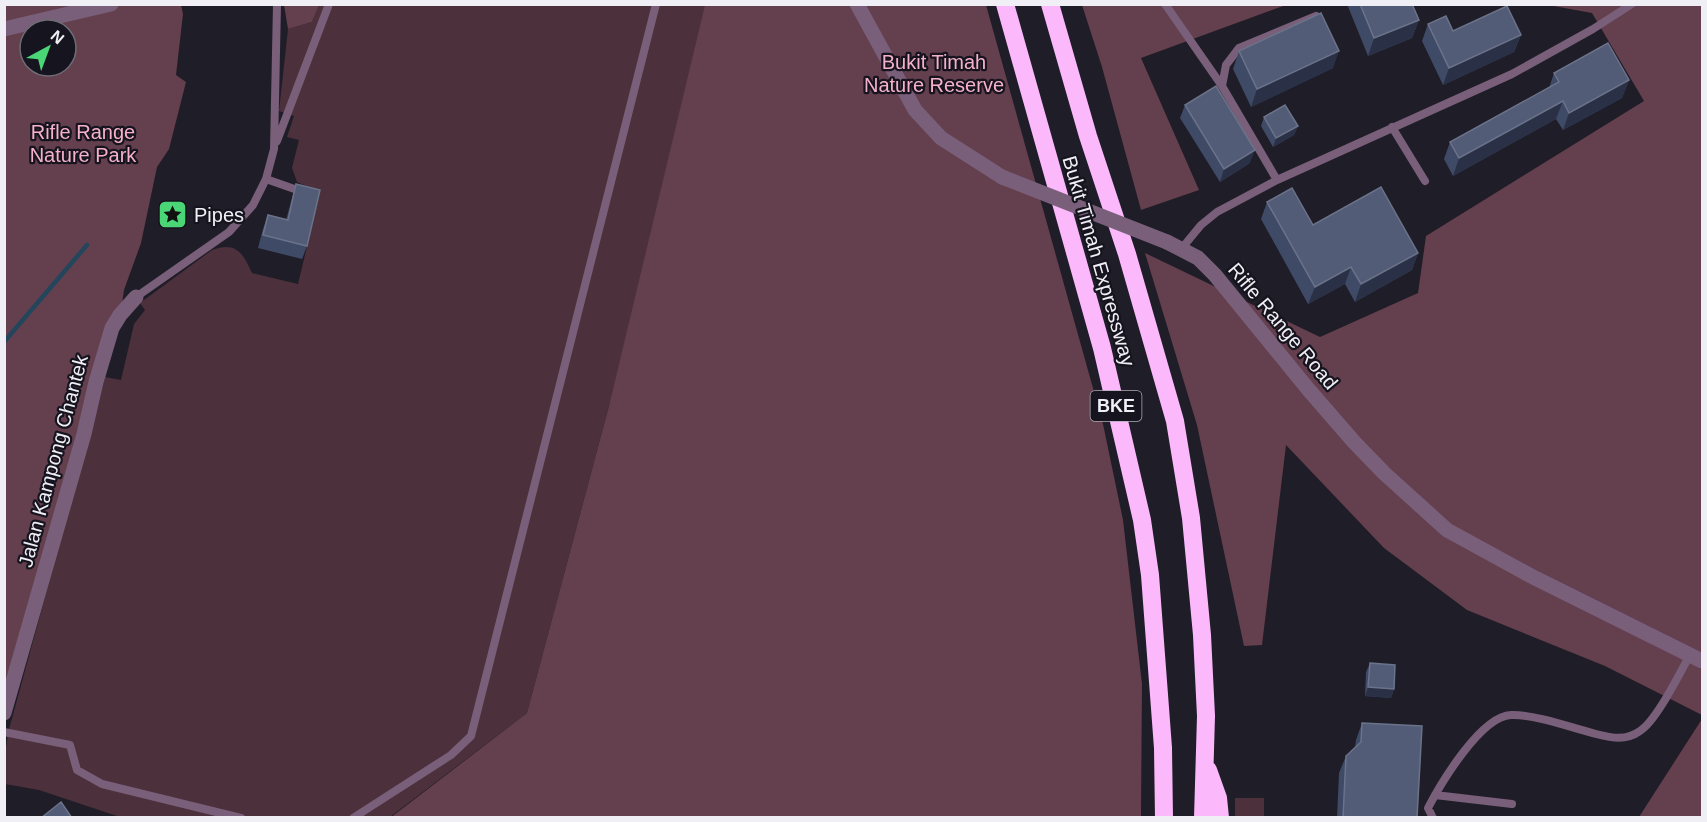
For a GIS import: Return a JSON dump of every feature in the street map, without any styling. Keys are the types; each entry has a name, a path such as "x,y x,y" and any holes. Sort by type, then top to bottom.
{"highway":[{"name":"Bukit Timah Expressway","path":"1005,4 1102,348 1142,520 1154,621 1163,747 1164,818"},
{"name":"Bukit Timah Expressway","path":"1050,4 1175,421 1191,518 1202,635 1205,762"},
{"name":"BKE","path":"1203,818 1205,762"},
{"path":"1205,762 1218,798 1220,818"}],"street":[{"path":"4,29 111,4"},
{"name":"Rifle Range Road","path":"857,4 915,110 941,138 1002,177 1182,248 1198,258 1215,275 1354,442 1384,473 1447,530 1533,577 1696,658"},
{"name":"Jalan Kampong Chantek","path":"4,713 112,328 136,297"}],"lane":[{"path":"274,149 278,4"},
{"path":"136,297 229,232 253,205 266,179 274,149 329,4"},
{"path":"352,818 451,755 471,736 656,4"},
{"path":"1165,4 1222,86 1276,180"},
{"path":"1182,248 1201,225 1217,212 1276,180 1512,74 1593,29 1632,4"},
{"path":"1222,86 1226,65 1239,48 1316,16"},
{"path":"1392,127 1425,182"},
{"path":"266,179 315,196"},
{"path":"1433,818 1428,808 1435,795 1476,736 1491,722 1510,715 1534,718 1612,738 1627,738 1642,730 1696,658"},
{"path":"4,732 70,745 77,770 102,784 242,818"},
{"path":"1435,795 1512,804"}],"shaded area":[{"path":"319,4 986,5 610,402 527,713 390,817 120,817 39,790 5,784 8,733 105,377 121,380 134,324 145,310 140,303 212,250 227,247 233,248 242,255 252,273 298,284 320,192 297,182 292,168 299,140 287,137 294,116 279,111 288,29 312,22"},
{"path":"1235,798 1264,798 1264,817 1235,817"}],"green space":[{"path":"284,4 319,5 312,22 288,29"},
{"name":"Rifle Range Nature Park","path":"5,5 181,5 183,14 176,75 186,82 169,149 157,167 141,243 80,431 5,684"},
{"name":"Bukit Timah Nature Reserve","path":"705,5 986,5 1103,424 1123,520 1142,684 1141,817 390,818 527,713 610,402"},
{"path":"1082,5 1286,5 1141,58 1199,190 1141,210 1102,67"},
{"path":"1548,5 1702,5 1702,715 1605,666 1467,610 1384,548 1286,445 1262,645 1244,646 1197,425 1145,253 1320,337 1418,293 1426,236 1644,101 1592,13"},
{"path":"1702,719 1702,817 1639,817"}],"building":[{"path":"1360,4 1412,4 1419,20 1374,38"},
{"path":"1507,6 1521,35 1449,68 1428,24 1446,16 1453,31"},
{"path":"1321,13 1339,51 1257,89 1239,51"},
{"path":"1608,43 1629,80 1569,113 1563,101 1459,158 1450,142 1559,82 1554,73"},
{"path":"1216,86 1255,150 1224,169 1185,105"},
{"path":"1285,105 1298,126 1276,138 1264,117"},
{"path":"296,184 320,190 307,246 263,235 268,215 288,220"},
{"path":"1381,187 1418,253 1361,284 1351,267 1315,287 1267,202 1292,188 1313,225"},
{"path":"1370,663 1395,665 1394,689 1368,687"},
{"path":"1362,723 1422,726 1417,818 1343,818 1346,756 1361,742"},
{"path":"61,802 72,818 41,818"}],"waterway":[{"path":"4,342 87,245"}],"place":[{"name":"Pipes","path":"173,215"}]}
